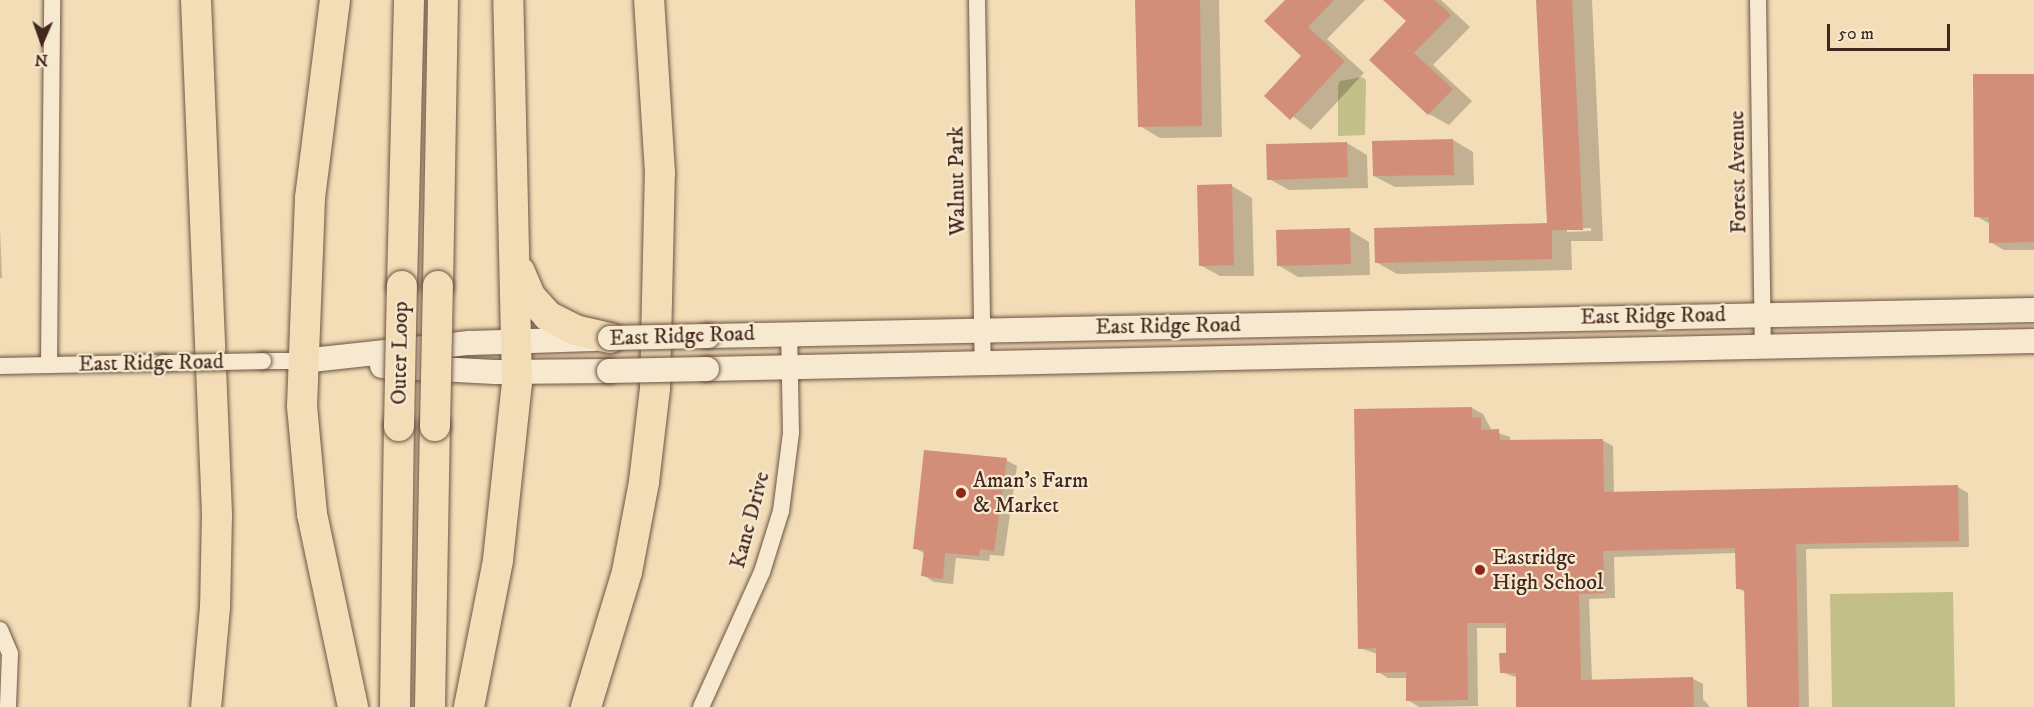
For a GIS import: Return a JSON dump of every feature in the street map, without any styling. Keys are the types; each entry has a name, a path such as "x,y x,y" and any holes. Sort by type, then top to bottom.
{"highway":[{"path":"196,0 217,546 206,707"},
{"path":"203,177 212,0"},
{"path":"335,0 311,186 302,361 311,506 353,707"},
{"name":"Outer Loop","path":"395,707 409,0"},
{"name":"Outer Loop","path":"430,707 443,0"},
{"path":"469,707 498,560 517,372 516,249 508,0"},
{"path":"586,707 627,572 654,399 660,183 649,0"},
{"path":"516,249 524,283 541,311 567,327 610,338"}],"main road":[{"name":"East Ridge Road","path":"302,361 517,341 610,338 2034,310"},
{"name":"East Ridge Road","path":"302,361 517,372 609,371 1763,344 2034,341"}],"street":[{"path":"49,365 52,0"},
{"name":"Walnut Park","path":"977,0 983,362"},
{"name":"Forest Avenue","path":"1758,0 1763,344"},
{"name":"Kane Drive","path":"701,707 762,572 781,511 790,440 789,333"},
{"name":"East Ridge Road","path":"0,366 302,361"},
{"path":"0,630 10,654 8,707"}],"shaded area":[{"path":"1362,77 1366,80 1365,135 1338,136 1338,86 1340,81"},
{"path":"1953,592 1955,707 1832,707 1830,594"}],"building":[{"path":"1135,0 1200,0 1202,126 1138,127"},
{"path":"1285,0 1334,0 1308,27 1345,61 1290,120 1264,96 1301,56 1264,21"},
{"path":"1383,0 1435,0 1451,15 1414,53 1453,89 1428,115 1369,60 1406,21"},
{"path":"1536,0 1572,0 1583,230 1552,230 1552,259 1375,263 1374,228 1547,223"},
{"path":"1973,74 2034,74 2034,242 1989,243 1989,217 1974,217"},
{"path":"1453,139 1454,175 1373,176 1372,141"},
{"path":"1347,142 1348,177 1267,180 1266,144"},
{"path":"1232,184 1234,265 1199,266 1197,185"},
{"path":"1350,228 1351,264 1277,266 1276,230"},
{"name":"Eastridge High School","path":"1472,407 1472,418 1481,417 1481,430 1499,429 1500,440 1603,439 1604,492 1958,485 1959,541 1796,544 1799,707 1747,707 1744,589 1736,589 1735,548 1603,551 1605,593 1579,594 1581,680 1693,677 1694,707 1516,707 1516,673 1500,673 1499,653 1506,653 1506,623 1467,623 1468,700 1406,701 1406,672 1376,673 1376,648 1358,649 1354,409"},
{"name":"Aman's Farm & Market","path":"924,450 1007,458 994,551 980,549 979,556 945,553 943,579 921,576 924,550 913,549"}],"place":[{"name":"Aman's Farm & Market","path":"961,493"},
{"name":"Eastridge High School","path":"1480,570"}]}
